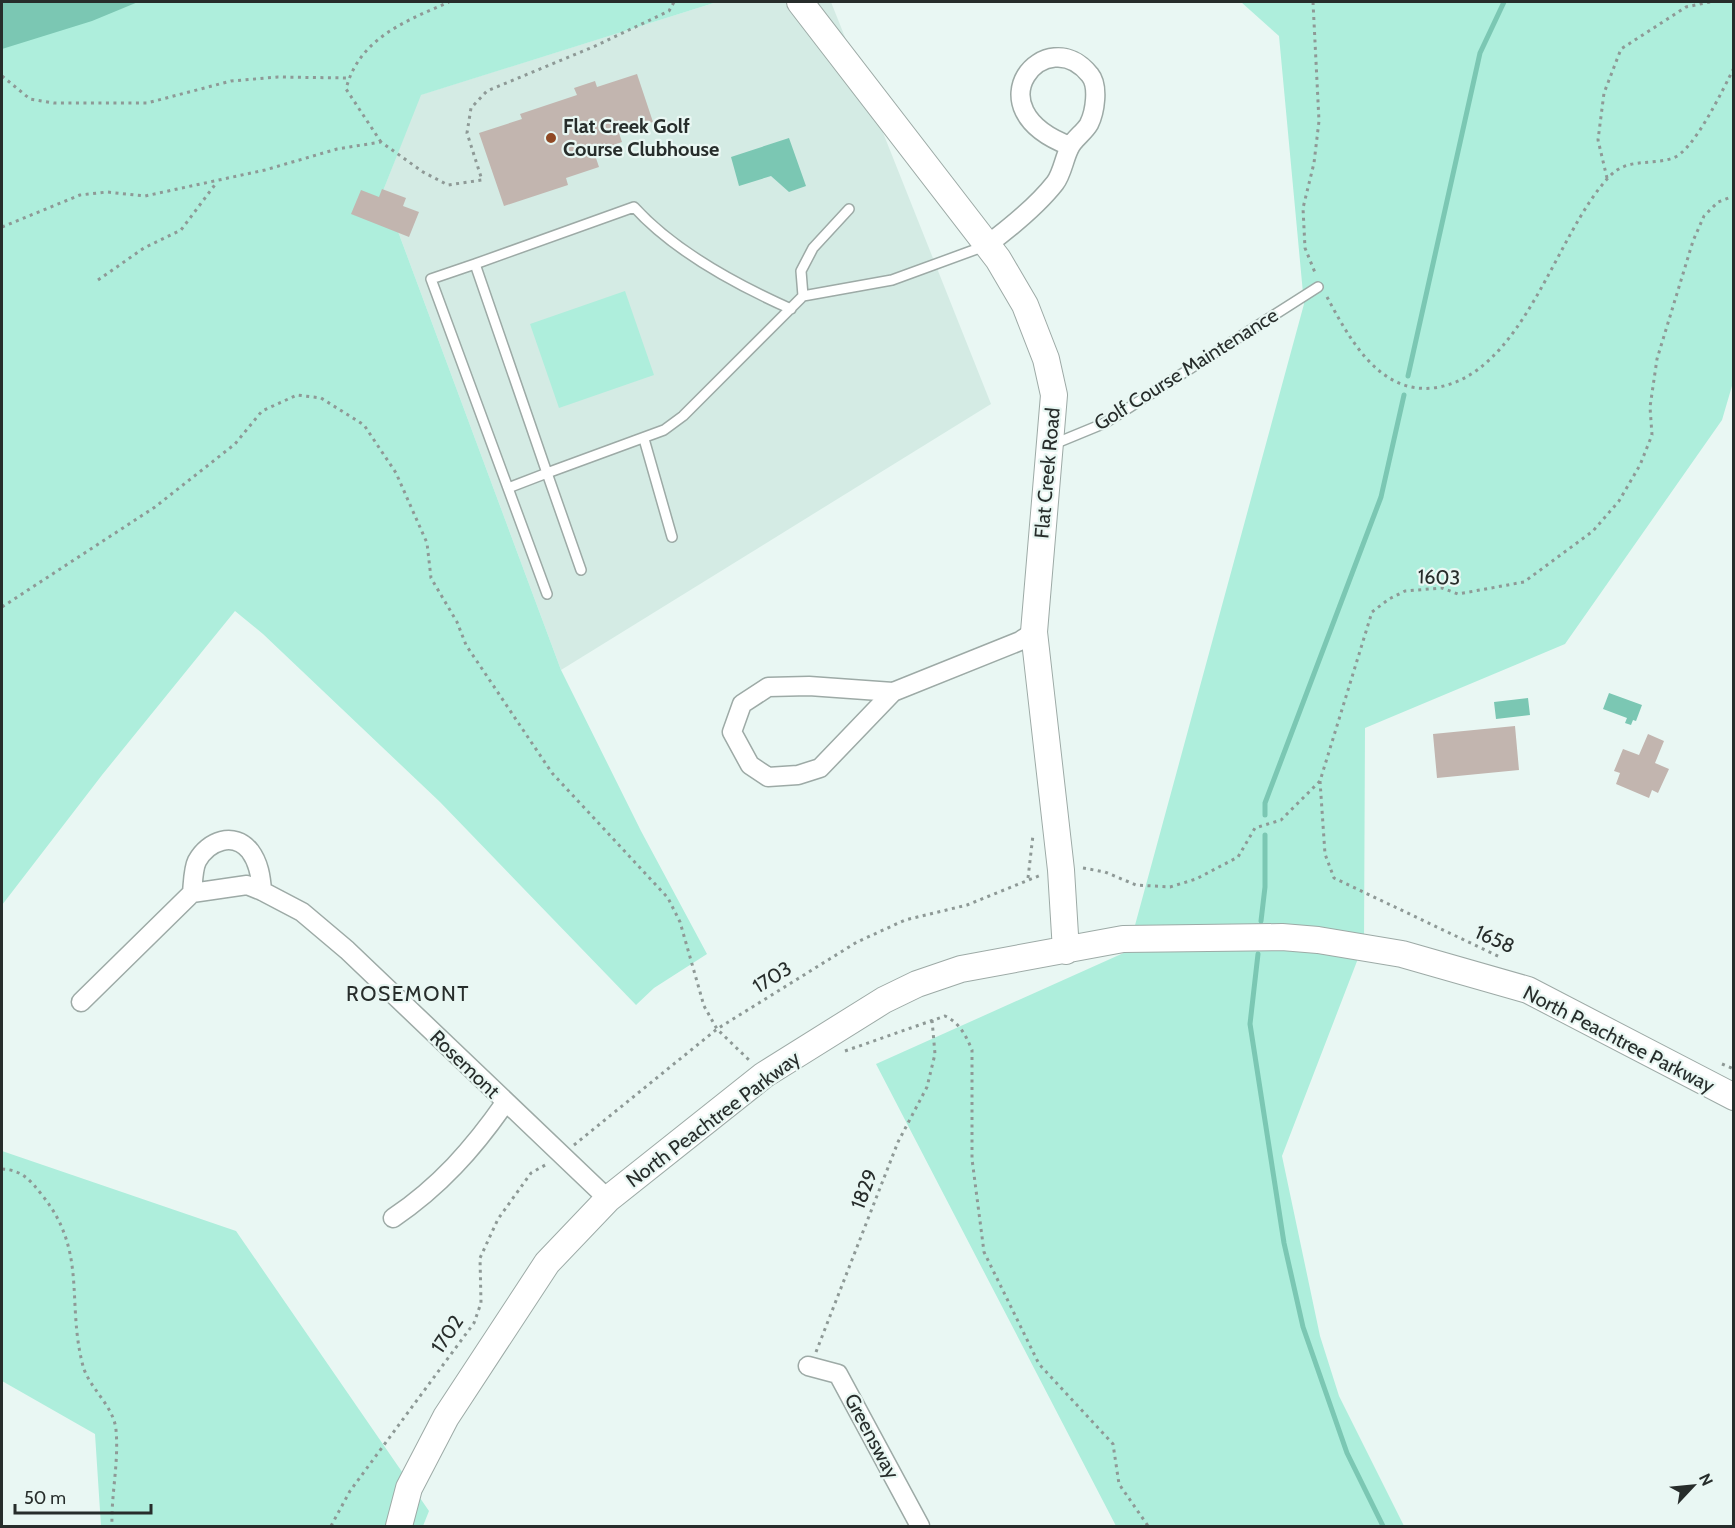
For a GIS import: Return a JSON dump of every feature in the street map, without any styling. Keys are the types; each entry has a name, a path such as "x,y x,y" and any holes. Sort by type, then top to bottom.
{"street":[{"name":"Flat Creek Road","path":"800,2 987,245 1025,305 1046,359 1054,395 1034,632 1061,870 1066,951"},
{"path":"987,245 1057,182 1070,146 1089,123 1095,99 1092,77 1075,60 1055,56 1034,65 1022,83 1020,106 1035,127 1054,140 1070,146"},
{"path":"893,692 809,686 768,687 742,704 732,732 750,765 768,777 798,776 820,768 893,692 1034,632"},
{"path":"81,1002 192,893 197,862 208,848 221,840 237,841 250,851 260,871 262,891"},
{"name":"Rosemont","path":"192,893 247,885 303,912 340,944 608,1199"},
{"name":"North Peachtree Parkway","path":"399,1527 409,1488 446,1417 548,1263 608,1199 764,1075 884,1000 917,984 961,969 1123,939 1282,937 1318,940 1402,954 1528,990 1734,1096"},
{"path":"393,1218 424,1197 455,1167 482,1137 505,1103"},
{"name":"Greensway","path":"808,1366 838,1374 920,1527"}],"lane":[{"path":"547,594 430,279 634,207 651,226 745,289 791,309"},
{"path":"803,296 801,272 813,248 849,209"},
{"path":"508,488 664,430 683,416 803,296 892,280 939,265 987,245"},
{"path":"475,264 581,570"},
{"name":"Golf Course Maintenance","path":"1051,445 1105,423 1320,285"},
{"path":"644,438 672,537"}],"path":[{"path":"449,2 383,33 362,55 349,78 346,89 381,142 423,172 448,185 482,180 467,133 471,108 486,91 593,47 669,11 674,2"},
{"path":"1313,2 1319,121 1314,163 1303,208 1305,248 1320,285 1351,337 1373,367 1386,377 1417,390 1448,386 1472,374 1496,352 1521,322 1582,217 1607,179 1631,162 1674,158 1686,147 1713,109 1734,68"},
{"path":"1607,179 1598,140 1604,93 1621,49 1686,7 1710,2"},
{"path":"2,76 30,99 54,103 147,103 231,81 278,77 349,78"},
{"path":"2,227 80,195 107,192 145,195 218,181 337,149 381,142"},
{"path":"98,280 144,248 182,230 218,181"},
{"name":"1603","path":"1028,878 1085,867 1105,872 1136,885 1170,887 1196,879 1238,857 1255,828 1281,820 1320,781 1372,612 1389,598 1405,591 1442,588 1458,594 1524,582 1593,531 1619,501 1641,465 1652,435 1650,407 1657,359 1693,241 1704,216 1718,202 1734,196"},
{"path":"2,607 155,507 235,444 262,411 297,395 321,399 364,425 396,473 426,543 431,578 457,622 466,645 552,773 668,898 681,922 704,1006 717,1029"},
{"name":"1658","path":"1320,781 1326,854 1334,878 1509,961"},
{"name":"1703","path":"561,1155 717,1029 857,942 905,920 967,905 1028,878"},
{"name":"1829","path":"808,1366 820,1342 898,1142 927,1087 935,1054 932,1020 945,1016 954,1020 966,1034 972,1050 972,1159 984,1252 1039,1364 1113,1444 1119,1484 1148,1527"},
{"path":"1716,1062 1734,1069"},
{"name":"1702","path":"332,1527 350,1491 474,1323 481,1303 480,1258 498,1219 531,1173 561,1155"},
{"path":"2,1169 13,1170 27,1177 52,1208 67,1236 73,1259 79,1342 84,1369 104,1401 116,1428 111,1498 112,1527"}],"shaded area":[{"path":"2,2 717,2 421,95 383,191 561,670 641,831 707,954 654,988 636,1005 440,802 263,634 235,611 102,775 2,905"},
{"path":"2,2 138,2 92,21 2,49"},
{"path":"717,2 831,2 991,404 561,670 383,191 420,95"},
{"path":"1241,2 1733,2 1734,379 1722,420 1565,644 1365,728 1364,943 1282,1156 1320,1336 1339,1396 1404,1526 1116,1526 876,1064 1128,951 1304,304 1279,36"},
{"path":"789,138 806,186 789,192 771,176 739,186 731,157"},
{"path":"625,291 654,375 559,408 530,324"},
{"path":"1609,693 1642,705 1636,721 1633,720 1631,725 1625,723 1627,718 1603,709"},
{"path":"1528,698 1530,715 1496,719 1494,702"},
{"path":"2,1151 236,1231 429,1511 423,1526 101,1526 95,1434 2,1381"}],"building":[{"name":"Flat Creek Golf Course Clubhouse","path":"637,74 653,122 619,133 622,142 594,152 599,167 566,178 568,185 504,206 479,133 522,119 520,114 577,95 574,88 595,81 597,87"},
{"path":"382,189 406,198 403,206 419,212 409,237 351,214 361,190 379,197"},
{"path":"1515,726 1519,770 1437,778 1433,734"},
{"path":"1648,734 1664,741 1655,763 1669,769 1658,793 1652,790 1649,798 1616,784 1620,773 1614,771 1623,749 1639,755"}],"waterway":[{"path":"1408,376 1480,53 1504,2"},
{"path":"1265,815 1265,803 1381,497 1404,395"},
{"path":"1261,921 1265,887 1265,835"},
{"path":"1258,954 1250,1024 1284,1243 1303,1327 1347,1453 1383,1526"}],"place":[{"name":"Flat Creek Golf Course Clubhouse","path":"551,138"}],"district":[{"name":"ROSEMONT","path":"408,993"}]}
